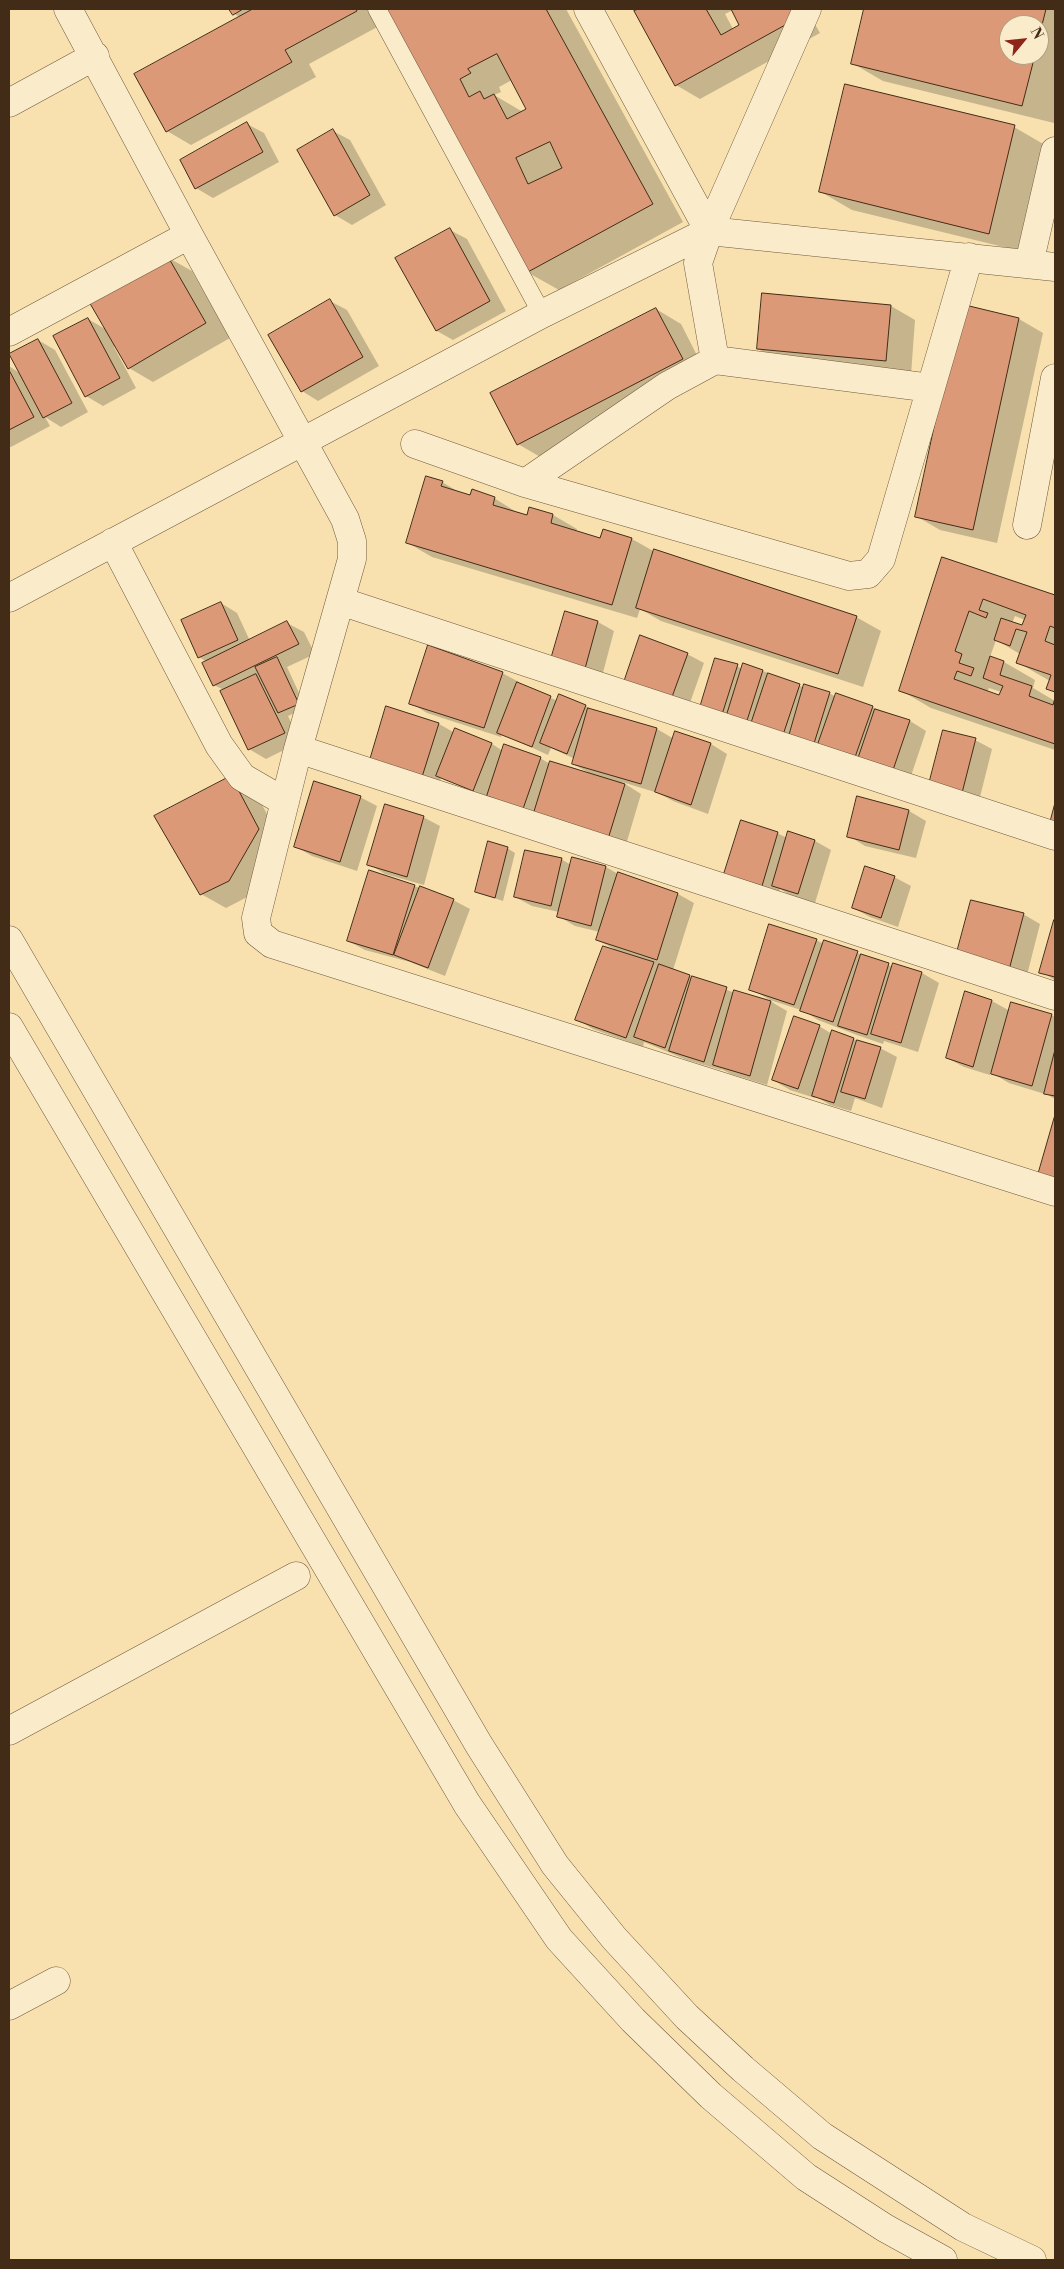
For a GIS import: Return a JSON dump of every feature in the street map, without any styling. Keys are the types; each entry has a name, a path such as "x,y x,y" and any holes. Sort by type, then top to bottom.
{"street":[{"path":"68,9 189,234 304,441 345,519 352,541 352,559 298,749 256,918 258,933 272,944 1055,1192"},
{"path":"588,9 709,231"},
{"path":"715,360 698,263 709,231 807,9"},
{"path":"9,103 94,56"},
{"path":"1028,264 1055,151"},
{"path":"9,598 542,314 709,231 1055,267"},
{"path":"9,332 189,234"},
{"path":"415,444 525,483 849,576 868,574 881,559 969,257"},
{"path":"525,483 667,386 715,360 930,388"},
{"path":"1027,525 1055,378"},
{"path":"113,542 219,745 242,778 285,802"},
{"path":"340,601 1055,836"},
{"path":"298,749 1055,996"},
{"path":"9,940 480,1746 554,1865 614,1938 687,2017 743,2069 822,2136 963,2227 1032,2260"},
{"path":"9,1027 467,1804 559,1939 633,2020 711,2096 806,2178 885,2228 943,2260"},
{"path":"245,1429 281,1408"},
{"path":"9,1731 296,1576"},
{"path":"9,2006 56,1981"},
{"path":"633,2020 665,1994"}],"lane":[{"path":"377,9 542,314"}],"building":[{"path":"229,9 243,9 233,15"},
{"path":"253,9 356,9 357,11 285,50 292,62 166,132 134,74"},
{"path":"389,9 546,9 653,204 526,273 384,12","holes":["497,54 526,109 507,119 494,94 484,99 480,91 469,97 460,79 471,73 468,69","550,142 562,168 528,184 516,158"]},
{"path":"639,9 706,9 721,35 739,25 731,9 791,9 796,19 675,86 634,11"},
{"path":"864,9 1046,9 1044,15 999,15 999,65 1032,65 1022,106 851,64"},
{"path":"845,84 1015,125 989,234 819,192"},
{"path":"247,122 263,152 195,189 180,160"},
{"path":"333,129 370,195 334,216 297,150"},
{"path":"450,228 490,301 436,331 395,258"},
{"path":"167,255 206,323 128,369 88,300"},
{"path":"762,293 891,305 886,361 757,349"},
{"path":"330,299 363,357 301,392 268,335"},
{"path":"961,304 1019,318 973,530 915,517"},
{"path":"656,308 683,359 517,445 490,393"},
{"path":"88,318 120,378 85,397 53,336"},
{"path":"38,339 72,403 43,418 9,354"},
{"path":"9,370 34,417 9,430"},
{"path":"426,476 443,481 441,486 470,495 472,489 495,497 493,505 527,515 529,507 553,514 551,523 600,538 603,529 632,538 612,605 406,543"},
{"path":"654,549 857,616 838,674 636,608"},
{"path":"942,557 1055,595 1055,628 1050,626 1045,641 1055,645 1055,692 1046,689 1051,675 1016,663 1027,632 1016,629 1010,646 994,640 1001,618 1022,625 1026,615 983,599 979,610 988,613 986,618 969,611 955,651 962,654 959,663 974,668 971,676 957,671 954,679 999,695 1003,686 983,678 990,656 1004,661 1000,675 1032,686 1029,696 1053,705 1055,698 1055,744 899,691"},
{"path":"221,602 238,640 198,658 181,620"},
{"path":"565,611 598,621 583,676 549,666"},
{"path":"287,621 299,644 213,686 202,663"},
{"path":"640,635 688,653 668,708 621,691"},
{"path":"428,645 503,672 484,728 409,704"},
{"path":"277,657 299,704 278,713 255,667"},
{"path":"715,658 738,664 720,721 698,714"},
{"path":"743,663 763,670 745,727 725,721"},
{"path":"768,673 800,684 783,735 751,724"},
{"path":"256,674 285,733 248,750 220,691"},
{"path":"517,682 551,696 532,747 497,733"},
{"path":"804,684 830,692 812,750 787,743"},
{"path":"836,693 873,706 854,760 817,747"},
{"path":"559,694 586,705 567,754 540,743"},
{"path":"386,706 439,723 422,777 370,760"},
{"path":"588,708 657,728 641,784 572,764"},
{"path":"875,709 910,720 891,776 856,765"},
{"path":"455,728 492,743 473,791 436,776"},
{"path":"943,730 976,738 962,793 929,784"},
{"path":"675,731 711,743 691,805 655,792"},
{"path":"504,744 541,757 523,809 487,796"},
{"path":"550,761 625,784 608,839 533,816"},
{"path":"231,776 259,829 229,881 200,895 154,816"},
{"path":"314,781 361,796 340,862 294,847"},
{"path":"857,796 909,810 899,850 847,837"},
{"path":"1055,803 1055,829 1049,827"},
{"path":"385,804 424,816 407,877 367,865"},
{"path":"741,820 778,832 762,886 724,874"},
{"path":"788,831 815,840 798,894 772,886"},
{"path":"488,841 508,847 495,898 475,892"},
{"path":"525,850 562,858 551,906 514,897"},
{"path":"572,857 606,866 591,926 557,917"},
{"path":"865,866 895,876 881,918 852,908"},
{"path":"369,870 415,885 393,955 347,941"},
{"path":"618,872 678,893 657,960 596,940"},
{"path":"420,886 454,899 428,968 394,955"},
{"path":"971,900 1024,913 1009,970 956,956"},
{"path":"1055,921 1055,977 1039,973"},
{"path":"769,924 817,939 794,1005 749,990"},
{"path":"824,940 858,951 833,1022 800,1011"},
{"path":"603,946 654,962 626,1038 575,1020"},
{"path":"861,954 889,963 867,1035 838,1026"},
{"path":"893,963 922,972 901,1043 871,1034"},
{"path":"659,964 690,975 665,1048 634,1037"},
{"path":"692,976 727,987 704,1062 669,1051"},
{"path":"734,990 771,1001 750,1076 713,1065"},
{"path":"965,991 992,1000 973,1067 946,1058"},
{"path":"1011,1002 1052,1014 1032,1086 991,1074"},
{"path":"794,1016 820,1025 798,1089 772,1080"},
{"path":"832,1030 854,1038 834,1103 812,1096"},
{"path":"857,1040 881,1047 865,1099 841,1092"},
{"path":"1055,1050 1055,1096 1044,1094"},
{"path":"1055,1115 1055,1180 1038,1175"}]}
